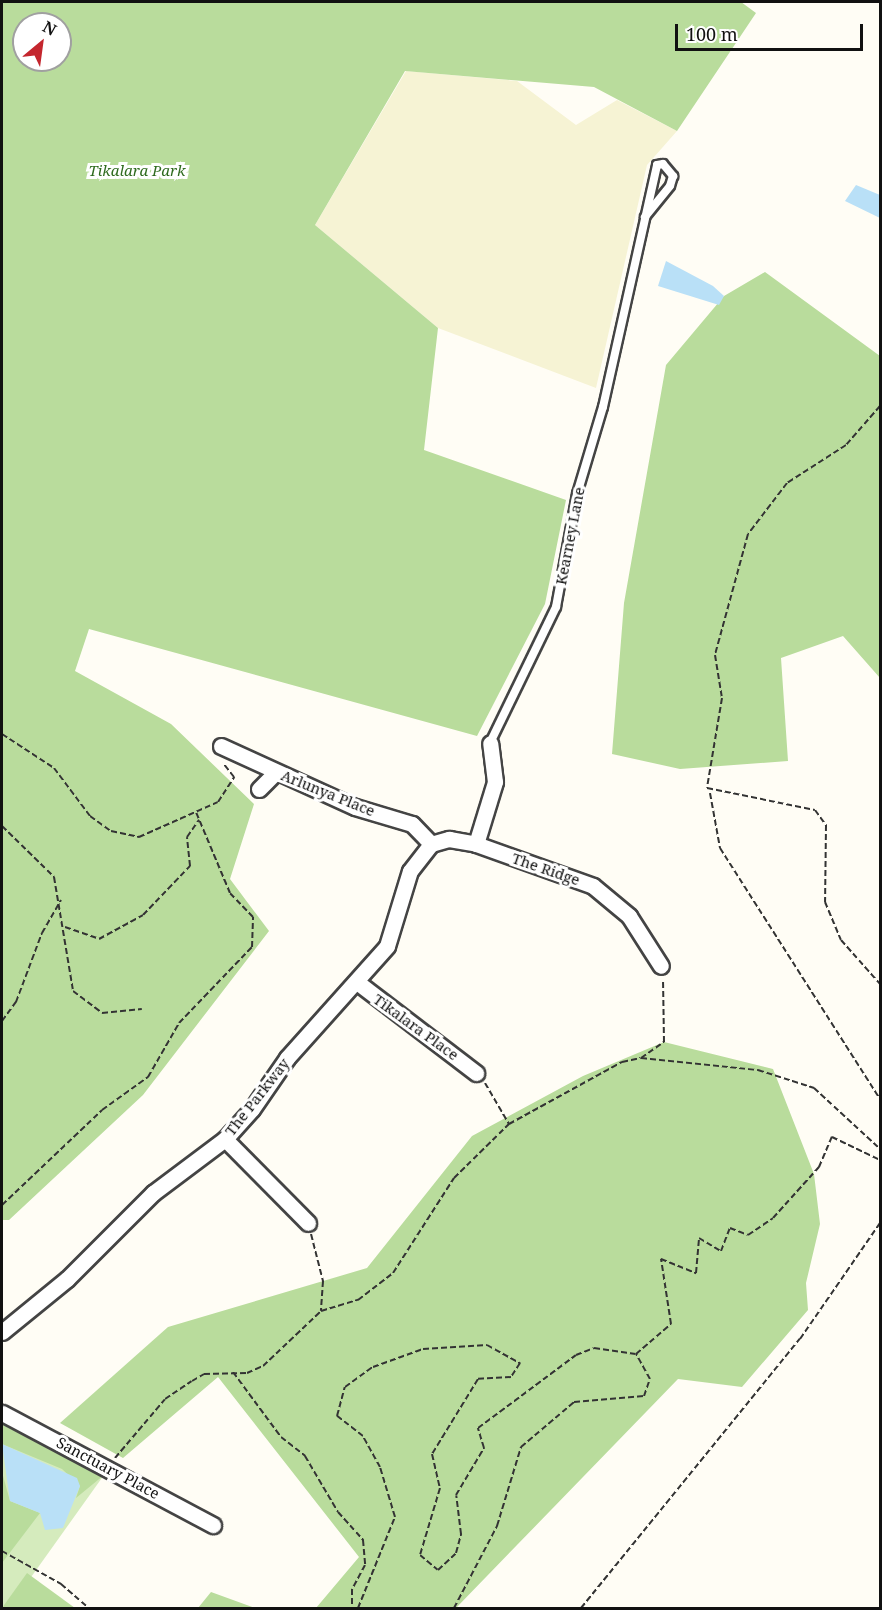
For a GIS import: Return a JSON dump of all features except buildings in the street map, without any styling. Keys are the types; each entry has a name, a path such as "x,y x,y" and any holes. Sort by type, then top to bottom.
{"street":[{"name":"Kearney Lane","path":"476,844 495,783 490,743"},
{"name":"Arlunya Place","path":"221,746 355,807 412,824 431,844"},
{"path":"259,789 276,772"},
{"name":"The Ridge","path":"431,844 449,839 476,844 593,886 629,916 661,966"},
{"name":"The Parkway","path":"2,1332 74,1273 153,1192 225,1139 287,1058 387,946 410,871 431,844"},
{"name":"Tikalara Place","path":"357,982 476,1073"},
{"path":"225,1139 308,1223"},
{"name":"Sanctuary Place","path":"2,1413 114,1470 213,1526"}],"lane":[{"name":"Kearney Lane","path":"490,743 556,607 577,494 603,407 645,217 657,165 663,164 673,176 670,186 645,217"}],"path":[{"path":"880,406 846,445 787,483 748,534 715,655 722,698 710,793 720,848 880,1099"},
{"path":"2,734 9,736 54,768 90,816 111,831 139,837 218,802 234,777 219,757 221,746"},
{"path":"710,793 815,810 826,825 825,902 841,940 880,984"},
{"path":"2,1205 102,1110 148,1077 179,1023 252,947 253,917 230,893 196,812"},
{"path":"65,927 99,939 142,915 190,866 187,837 200,820"},
{"path":"2,826 54,877 62,900 73,991 102,1013 142,1009"},
{"path":"2,1021 16,1002 42,933 62,900"},
{"path":"114,1470 116,1452 165,1399 204,1374 233,1372 263,1366 321,1311 358,1300 393,1273 454,1178 509,1124 582,1082 641,1058 664,1041 661,966"},
{"path":"641,1058 758,1070 814,1088 880,1149"},
{"path":"476,1073 498,1098 509,1124"},
{"path":"358,1608 395,1517 380,1467 363,1436 338,1416 345,1387 374,1367 423,1349 487,1344 520,1363 511,1377 478,1379 432,1454 440,1488 420,1555 438,1570 456,1553 461,1534 456,1495 484,1448 478,1428 576,1355 594,1348 636,1354 671,1324 661,1259 696,1273 699,1238 721,1251 730,1228 748,1234 773,1218 819,1167 832,1137 880,1160"},
{"path":"581,1608 800,1339 880,1222"},
{"path":"308,1223 323,1281 321,1311"},
{"path":"454,1608 497,1526 521,1447 574,1402 644,1396 650,1379 636,1354"},
{"path":"233,1372 281,1437 320,1476 338,1512 363,1540 365,1565 352,1589 352,1608"},
{"path":"2,1551 61,1584 89,1608"}],"shaded area":[{"path":"406,71 517,81 576,125 617,100 677,131 647,165 596,388 438,328 315,225"}],"green space":[{"name":"Tikalara Park","path":"2,2 741,2 756,13 677,131 594,87 405,71 315,225 438,328 424,450 566,500 545,604 477,736 89,629 75,671 171,724 254,804 230,879 269,931 143,1095 9,1220 2,1220"},
{"path":"765,272 880,356 880,678 843,636 781,658 788,761 680,769 612,754 624,603 666,365 724,296"},
{"path":"664,1042 773,1069 814,1174 820,1224 806,1283 808,1310 742,1387 678,1379 456,1608 316,1608 359,1557 218,1377 123,1458 60,1423 168,1327 367,1268 472,1136 583,1076"},
{"path":"2,1406 104,1475 76,1498 80,1486 62,1469 2,1444"},
{"path":"2,1417 104,1475 24,1587 2,1608"},
{"path":"2,1472 10,1501 40,1513 2,1563"},
{"path":"27,1573 75,1608 2,1608"},
{"path":"211,1592 255,1608 198,1608"}],"water":[{"path":"856,185 880,195 880,218 845,201"},
{"path":"666,261 713,286 724,296 719,305 658,286"},
{"path":"2,1444 77,1478 80,1486 63,1528 45,1530 40,1513 10,1501"}]}
